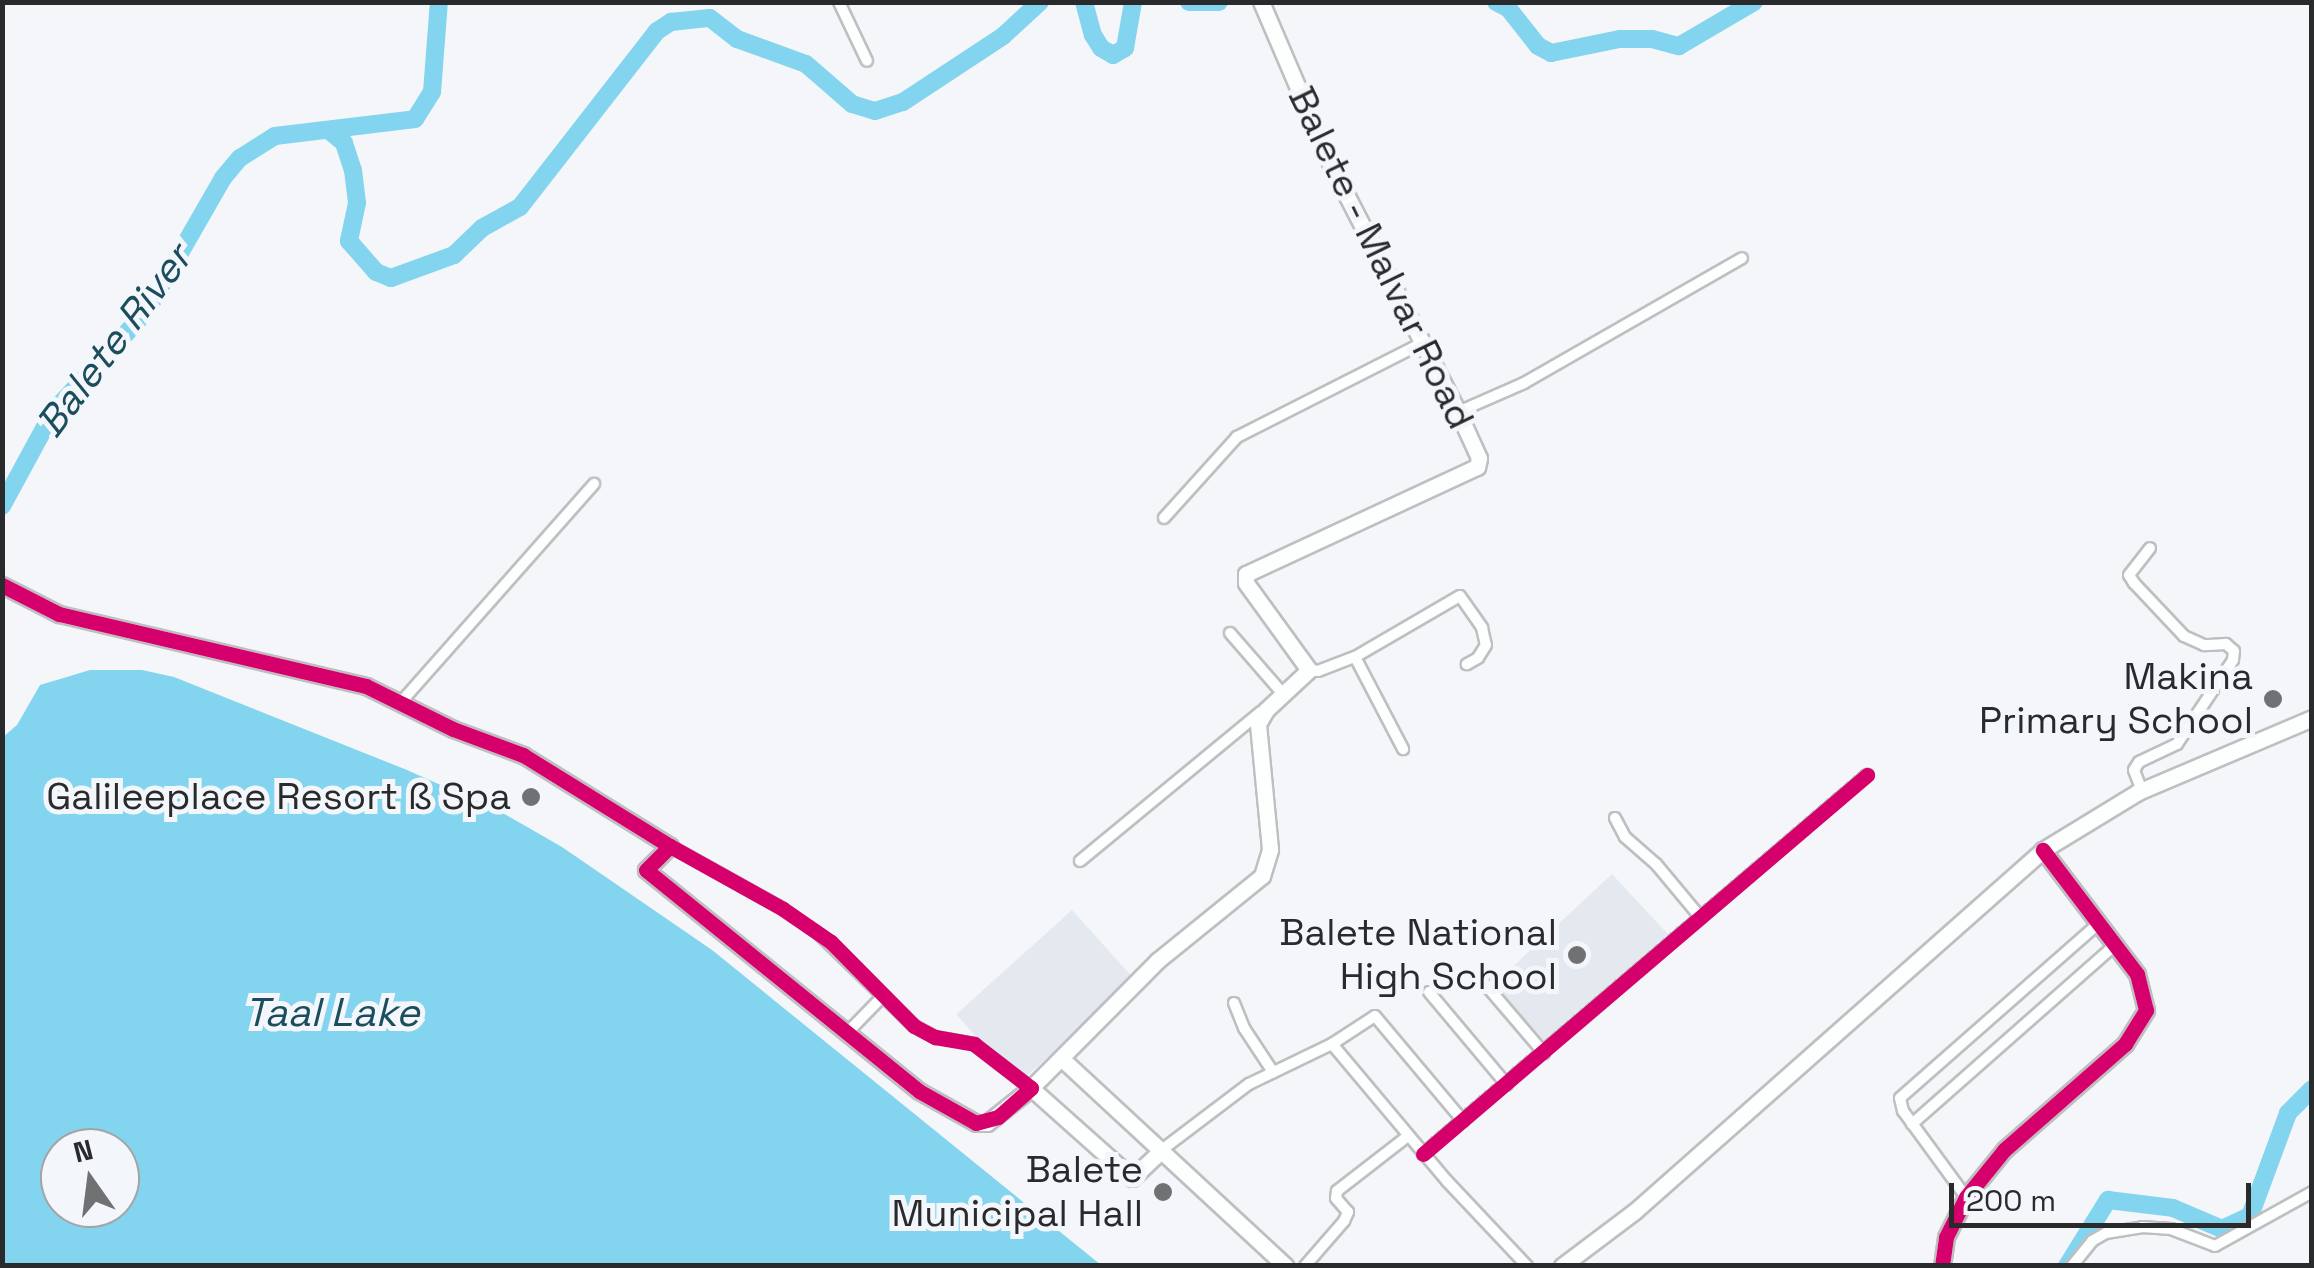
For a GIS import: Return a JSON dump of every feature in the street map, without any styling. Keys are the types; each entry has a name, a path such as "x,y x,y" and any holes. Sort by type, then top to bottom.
{"main road":[{"name":"Balete - Malvar Road","path":"1262,7 1331,164 1424,342 1479,458 1478,467 1470,474 1348,524 1246,574 1246,583 1309,670"},
{"path":"4,586 60,614 328,675 402,701 453,729 522,755 670,846 646,870 919,1091 976,1124 998,1117 1157,961 1262,876 1270,848 1258,724 1266,710 1309,670"},
{"path":"1562,1266 1635,1212 2043,850 2086,820 2142,790 2312,718"},
{"path":"1942,1266 1946,1238 1966,1197 2004,1150 2126,1044 2140,1027 2146,1010 2142,983 2043,850"},
{"path":"1061,1058 1286,1266"},
{"path":"1031,1088 1133,1178 1164,1150"}],"street":[{"path":"840,2 867,61"},
{"path":"1458,412 1524,382 1742,258"},
{"path":"1164,518 1237,437 1424,342"},
{"path":"402,701 594,484"},
{"path":"2142,790 2134,770 2139,762 2177,744 2225,673 2234,651 2226,644 2204,646 2184,636 2134,584 2129,575 2133,565 2150,548"},
{"path":"1309,670 1318,671 1356,657 1460,596 1482,628 1486,645 1478,658 1467,664"},
{"path":"1230,633 1283,694"},
{"path":"1356,657 1403,749"},
{"path":"1080,860 1266,710"},
{"path":"1423,1154 1866,776"},
{"path":"1616,818 1626,837 1656,864 1701,918"},
{"path":"670,846 782,909"},
{"path":"1966,1197 1912,1124 1900,1098 2096,925"},
{"path":"820,936 914,1026 936,1037 974,1044 1031,1088"},
{"path":"1912,1124 2112,947"},
{"path":"1485,984 1544,1053"},
{"path":"1430,992 1507,1085"},
{"path":"847,1033 883,996"},
{"path":"1234,1003 1244,1028 1273,1072"},
{"path":"1164,1150 1234,1094 1332,1044 1375,1016 1463,1121"},
{"path":"1332,1044 1423,1154 1528,1266"},
{"path":"1305,1266 1348,1212 1336,1198 1336,1191 1408,1136"},
{"path":"2072,1266 2092,1241 2106,1233 2142,1227 2171,1230 2215,1246 2312,1192"}],"shaded area":[{"name":"Balete National High School","path":"1612,874 1671,937 1551,1048 1493,985"},
{"path":"1072,910 1134,979 1018,1083 956,1014"}],"water":[{"name":"Taal Lake","path":"90,670 142,670 174,677 501,812 562,847 712,950 1101,1265 3,1265 3,737 17,725 40,685"}],"waterway":[{"name":"Balete River","path":"2,506 53,412 146,312 223,178 240,158 275,136 415,119 432,92 439,2"},
{"path":"331,132 344,143 353,170 357,203 349,241 376,272 391,278 454,255 482,228 520,207 657,31 671,22 710,18 737,39 806,64 852,104 875,111 903,102 1003,36 1040,2"},
{"path":"1084,2 1093,35 1101,48 1113,55 1125,48 1133,2"},
{"path":"1189,2 1219,2"},
{"path":"1496,2 1508,8 1538,46 1551,53 1620,39 1652,39 1679,46 1754,2"},
{"path":"2067,1266 2108,1200 2173,1208 2222,1229 2250,1216 2288,1113 2312,1089"}],"tunnel":[{"path":"783,909 820,935"}],"cycle path":[{"path":"2,585 59,614 366,686 453,729 523,755 670,846 783,909 831,942 914,1026 935,1037 974,1044 1031,1088 998,1117 976,1123 919,1091 646,870 670,846"},
{"path":"1423,1154 1867,775"},
{"path":"1942,1266 1946,1237 1966,1197 2004,1150 2125,1044 2146,1010 2137,974 2043,850"}],"place":[{"name":"Makina Primary School","path":"2273,699"},
{"name":"Galileeplace Resort ß Spa","path":"531,797"},
{"name":"Balete National High School","path":"1577,955"},
{"name":"Balete Municipal Hall","path":"1163,1192"}]}
